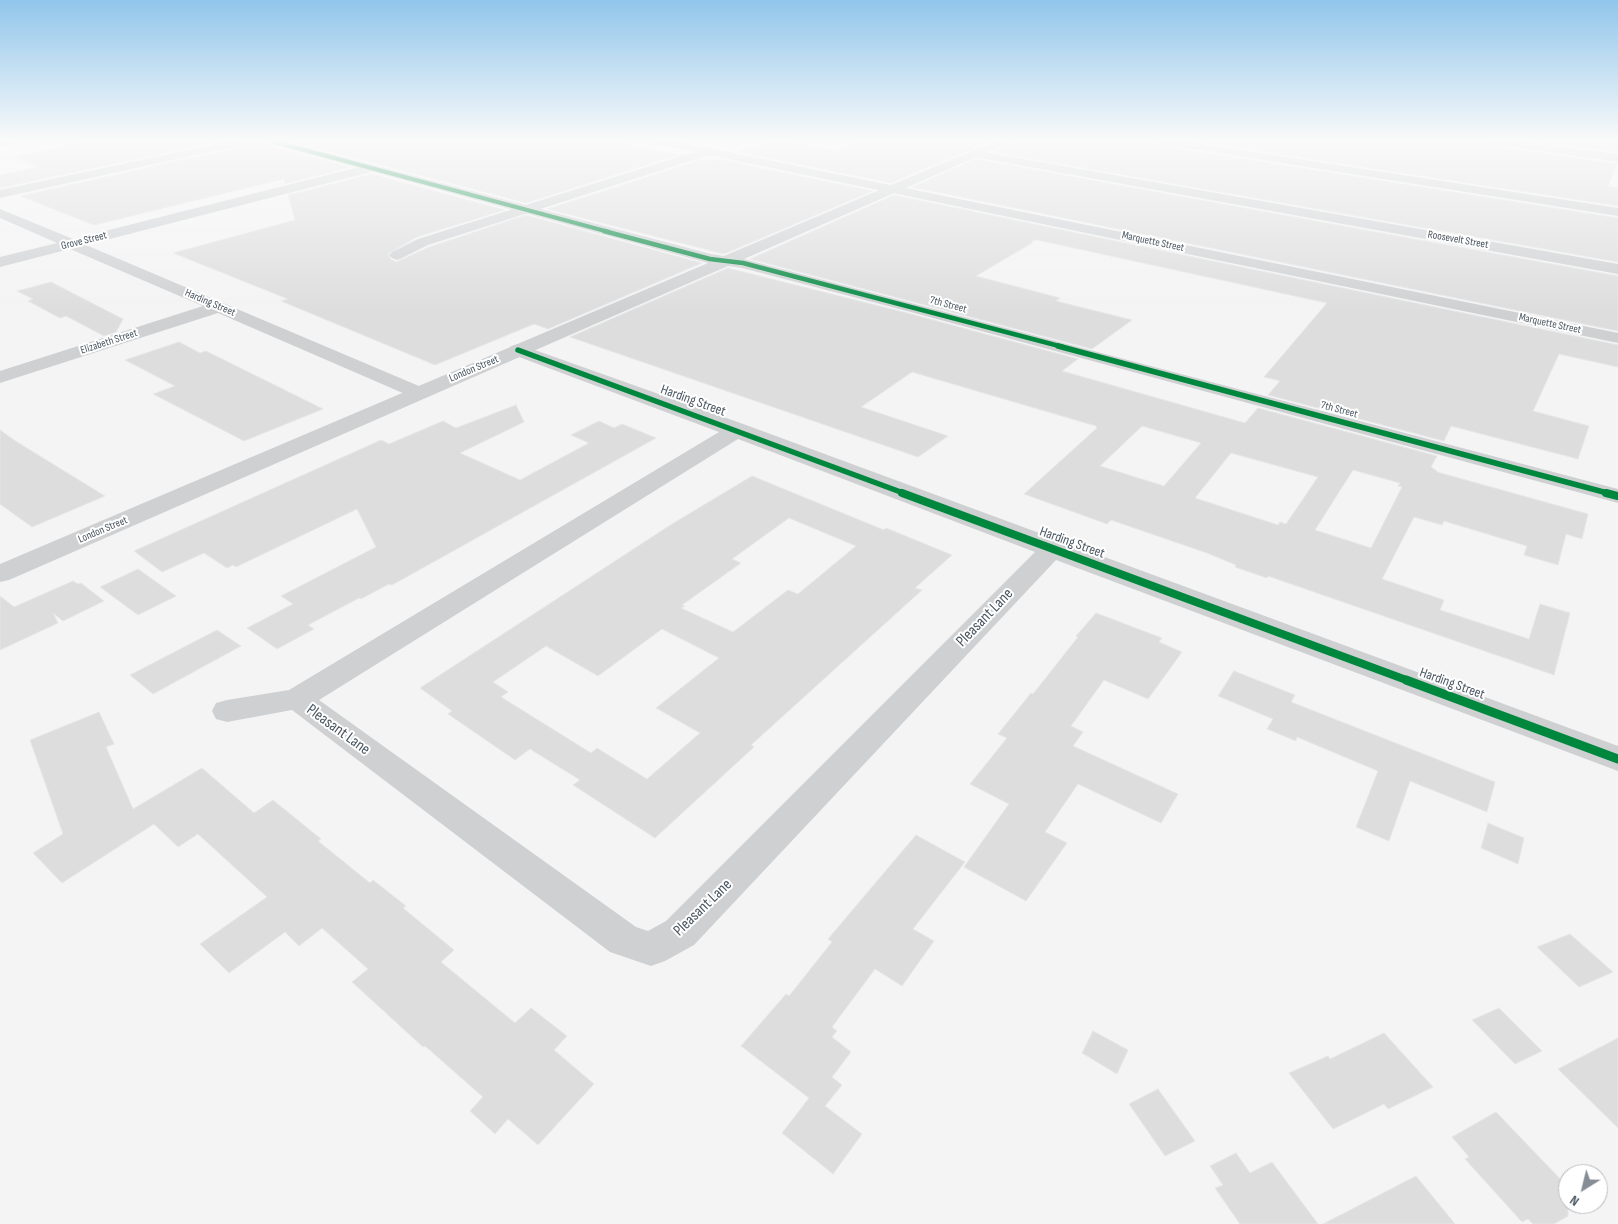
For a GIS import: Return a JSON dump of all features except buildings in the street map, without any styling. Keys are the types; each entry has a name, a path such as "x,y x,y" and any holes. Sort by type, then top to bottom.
{"street":[{"name":"Grove Street","path":"0,262 252,198"},
{"name":"7th Street","path":"485,198 710,259 744,263 927,311 1618,496"},
{"path":"397,255 423,242 560,198"},
{"name":"London Street","path":"0,574 871,198"},
{"name":"Marquette Street","path":"936,198 1618,338"},
{"name":"Roosevelt Street","path":"1220,198 1618,269"},
{"path":"1529,198 1618,212"},
{"name":"Harding Street","path":"0,213 419,393"},
{"name":"Elizabeth Street","path":"0,377 219,307"},
{"name":"Harding Street","path":"518,350 738,430 1052,549 1618,759"},
{"name":"Pleasant Lane","path":"227,711 297,699 738,430"},
{"name":"Pleasant Lane","path":"297,699 624,940 651,949 680,933 1052,549"}],"cycle path":[{"path":"484,198 710,259 743,263 917,308 1618,496"},
{"path":"518,350 1618,759"}]}
